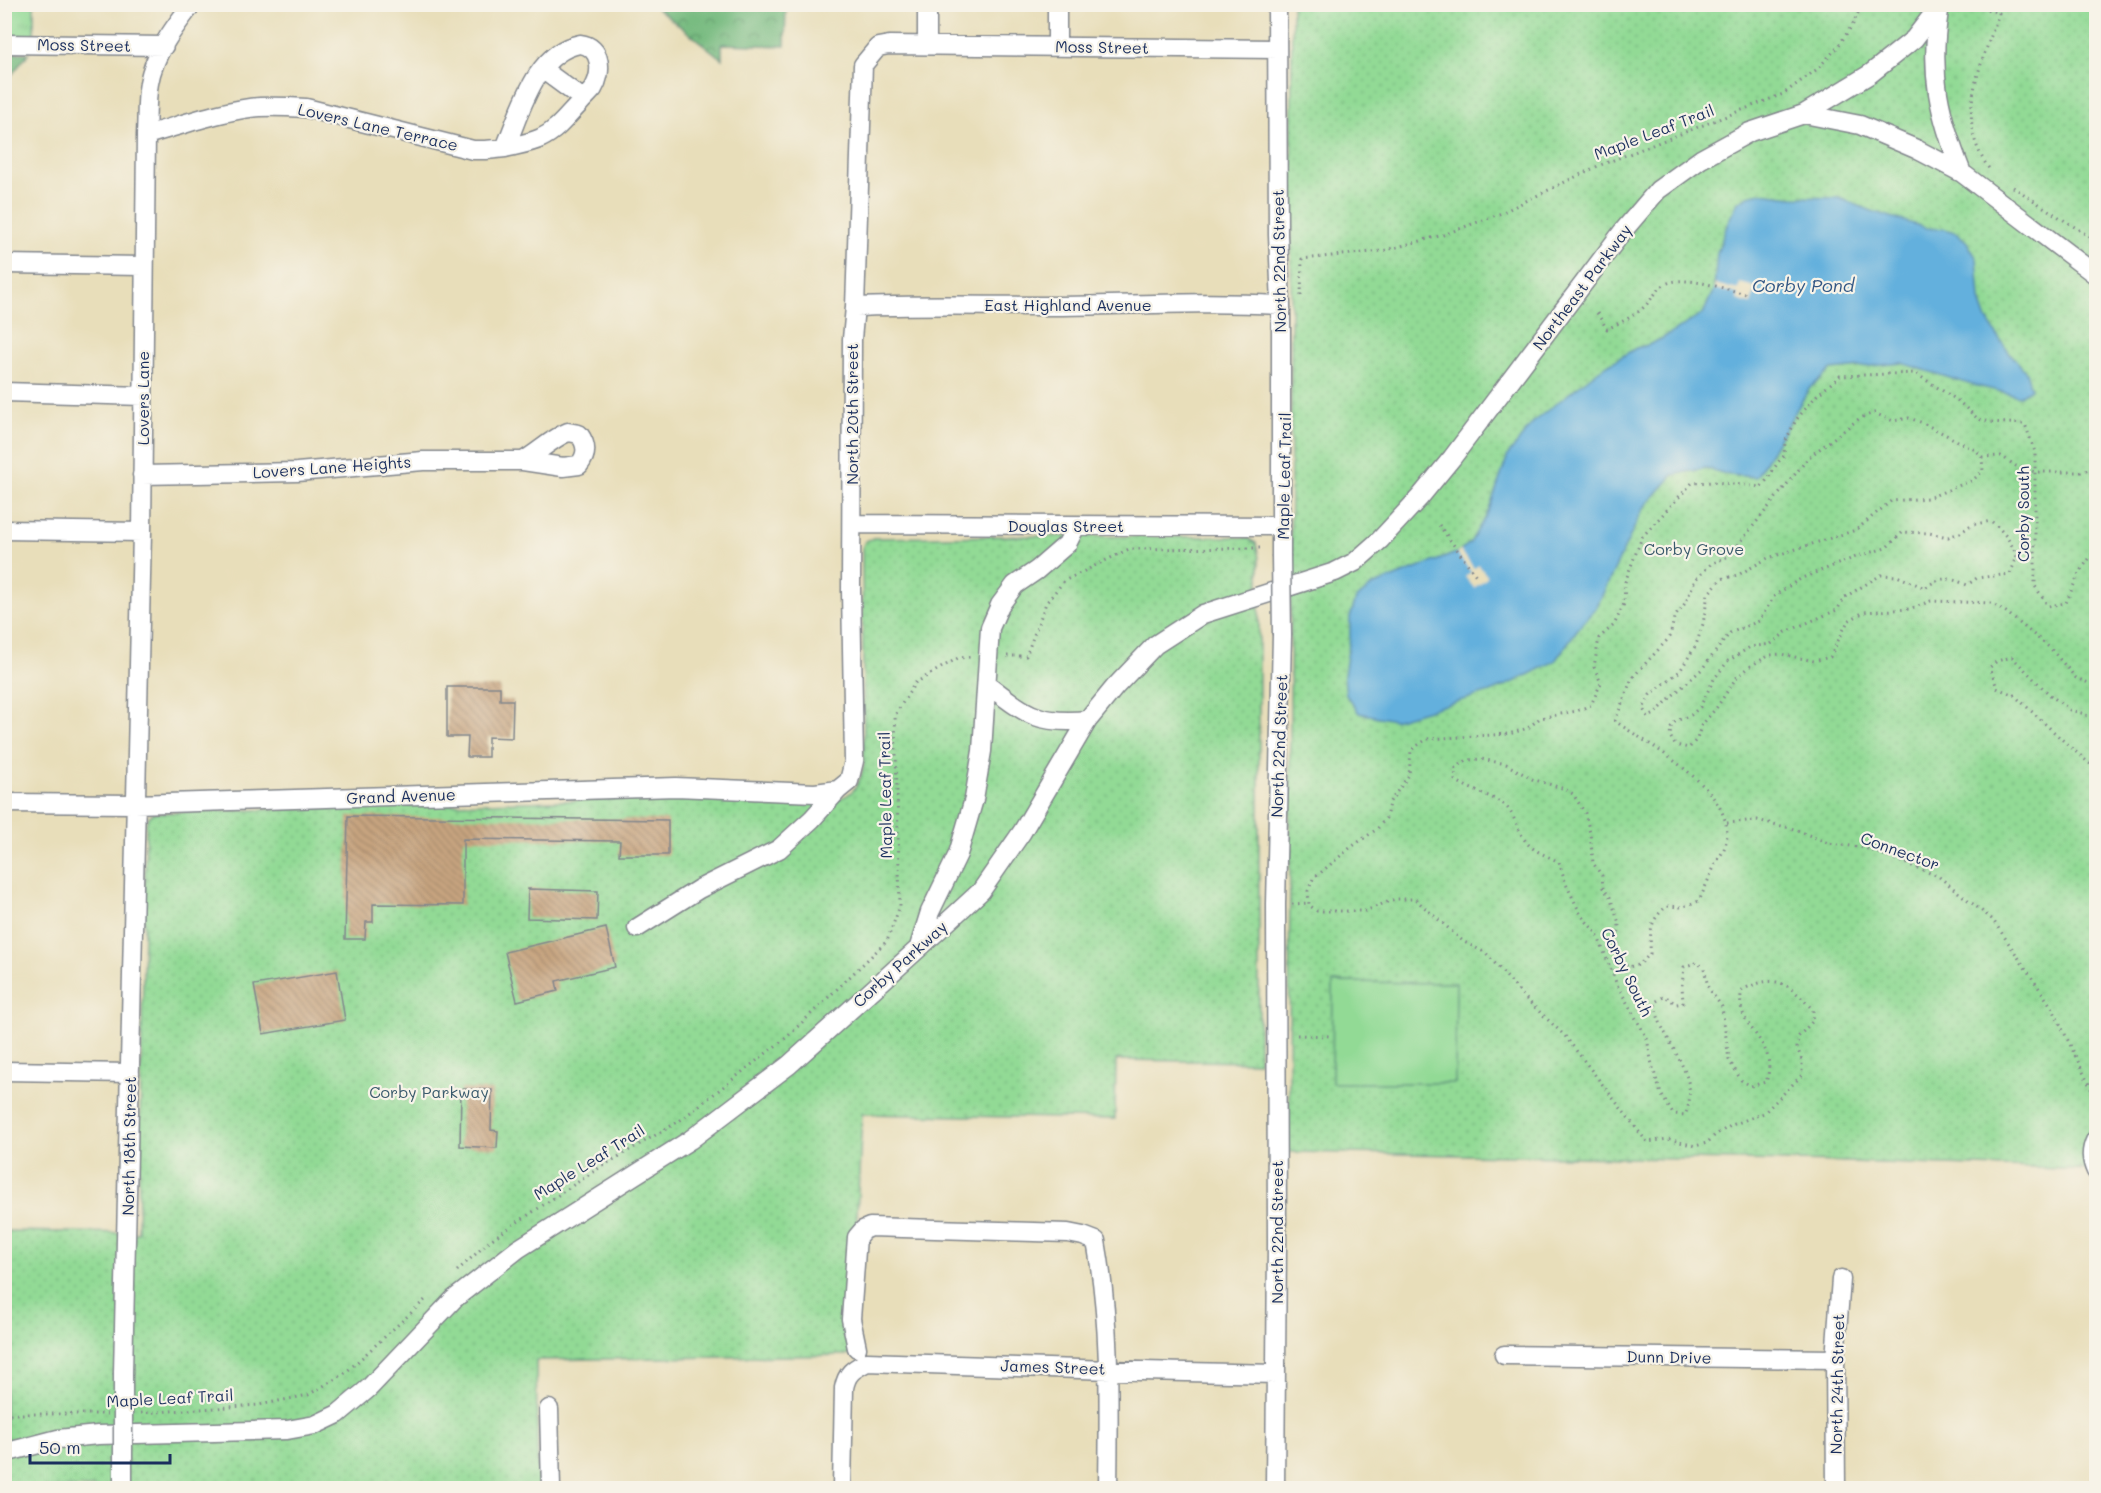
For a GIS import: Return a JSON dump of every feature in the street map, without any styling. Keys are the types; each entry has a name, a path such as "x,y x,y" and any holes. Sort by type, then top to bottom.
{"street":[{"name":"Lovers Lane","path":"135,804 142,532 143,266 149,83 164,46 192,4"},
{"path":"927,4 927,44"},
{"path":"1057,4 1058,46"},
{"name":"North 22nd Street","path":"1275,1488 1275,904 1282,635 1277,4"},
{"path":"1940,7 1934,59 1936,88 1946,132 1962,173"},
{"name":"Northeast Parkway","path":"1252,597 1335,572 1355,562 1380,540 1452,458 1623,231 1658,190 1701,159 1749,132 1804,114 1870,74 1914,39 1940,7"},
{"name":"Moss Street","path":"4,44 164,46"},
{"name":"Lovers Lane Terrace","path":"146,135 238,110 284,107 306,108 473,150 505,148 542,138 568,117 593,88 599,61 596,52 586,44 568,46 557,53 532,84 505,148"},
{"name":"Moss Street","path":"927,44 1277,49"},
{"name":"North 20th Street","path":"637,928 699,889 779,849 849,781 854,761 852,339 863,65 878,47 927,44"},
{"path":"542,69 583,99"},
{"path":"1804,114 1860,125 1916,149 1962,173 2097,275"},
{"path":"4,264 143,266"},
{"name":"East Highland Avenue","path":"855,307 1240,303 1281,305"},
{"path":"4,393 143,396"},
{"name":"Lovers Lane Heights","path":"142,475 297,472 423,461 523,461"},
{"name":"Douglas Street","path":"852,524 1280,526"},
{"path":"919,948 930,912 958,854 974,799 982,751 990,628 1000,605 1015,585 1037,570 1067,544 1076,526"},
{"path":"4,530 142,532"},
{"name":"Corby Parkway","path":"4,1453 58,1439 98,1435 286,1430 315,1425 338,1414 369,1388 454,1299 518,1249 690,1140 789,1065 981,891 1022,832 1088,720 1115,687 1155,645 1203,614 1252,597"},
{"path":"987,684 1017,707 1039,718 1061,723 1088,720"},
{"name":"Grand Avenue","path":"4,803 135,804 676,787 815,793 838,790"},
{"name":"North 18th Street","path":"123,1488 123,1373 135,804"},
{"path":"4,1071 130,1072"},
{"path":"2097,1139 2092,1147 2092,1162 2097,1171"},
{"path":"857,1348 850,1319 857,1237 863,1230 870,1227 910,1227 1068,1233 1096,1241 1106,1305 1109,1369 1108,1488"},
{"name":"North 24th Street","path":"1836,1488 1835,1359 1841,1279"},
{"name":"Dunn Drive","path":"1503,1355 1835,1359"},
{"name":"James Street","path":"842,1488 846,1377 851,1371 867,1362 1276,1374"},
{"path":"549,1409 551,1488"}],"path":[{"name":"Maple Leaf Trail","path":"1300,303 1302,259 1382,251 1443,235 1499,214 1598,166 1783,94 1816,70 1838,48 1862,4"},
{"path":"1970,4 1999,13 1970,103 1972,136 1981,157 1991,171"},
{"path":"2004,182 2097,241"},
{"path":"1596,313 1607,329 1637,313 1670,282 1687,281 1746,294"},
{"name":"Corby South","path":"1727,823 1725,846 1699,901 1681,907 1667,906 1658,914 1651,924 1650,954 1639,965 1627,967 1618,950 1619,923 1610,897 1603,888 1602,876 1593,863 1585,813 1573,794 1566,789 1532,780 1506,764 1481,759 1467,760 1456,768 1455,780 1503,804 1514,818 1526,842 1559,862 1566,885 1581,915 1597,934 1617,985 1647,1038 1661,1094 1673,1114 1685,1115 1689,1105 1689,1087 1682,1062 1656,1013 1655,1002 1665,996 1676,1004 1683,1003 1684,967 1697,962 1704,968 1708,987 1722,1007 1729,1060 1741,1080 1752,1086 1766,1083 1769,1058 1742,1010 1740,998 1742,990 1755,984 1774,981 1789,986 1813,1010 1812,1022 1798,1037 1797,1048 1802,1060 1802,1075 1764,1113 1732,1125 1715,1135 1707,1143 1695,1146 1668,1139 1647,1142 1565,1036 1523,996 1486,953 1464,942 1415,899 1395,899 1365,911 1317,911 1309,905 1308,891 1313,879 1377,829 1386,818 1389,803 1409,775 1411,750 1427,739 1509,734 1528,728 1540,718 1577,711 1591,705 1601,683 1594,667 1599,638 1614,625 1624,604 1625,582 1642,537 1692,483 1714,482 1761,487 1771,477 1774,465 1784,456 1785,442 1796,420 1817,395 1840,376 1915,373 1957,400 1978,419 2025,424 2035,452 2035,586 2048,606 2066,603 2079,573 2097,549"},
{"path":"1727,823 1719,807 1695,777 1672,758 1642,741 1616,721 1632,678 1670,637 1674,618 1686,602 1695,580 1711,564 1729,556 1809,457 1860,418 1874,413 1893,421 1909,418 1923,423 1977,451 1982,458 2001,456 2016,466 2035,472 2081,472 2097,466"},
{"name":"Corby South","path":"1982,458 1983,471 1965,484 1928,498 1891,501 1856,530 1768,558 1738,575 1721,579 1708,594 1696,645 1680,671 1650,695 1643,709 1648,717 1655,714 1702,669 1731,633 1759,621 1775,595 1802,578 1861,555 1886,548 1903,532 1929,533 1948,537 1960,533 1971,525 1990,521 2004,532 2017,557 2010,574 1977,578 1967,585 1952,579 1936,580 1925,588 1897,576 1881,575 1845,597 1837,610 1786,632 1771,644 1750,647 1728,661 1714,679 1700,706 1691,715 1676,721 1671,727 1670,736 1676,745 1689,748 1697,739 1701,726 1736,678 1752,665 1770,655 1781,654 1814,661 1830,657 1848,621 1864,612 1909,609 1931,601 1990,603 2006,612 2050,648 2076,678 2097,686"},
{"path":"1439,525 1477,577"},
{"name":"Maple Leaf Trail","path":"449,1279 492,1239 599,1168 678,1122 787,1037 887,941 900,906 895,715 915,683 958,658 1026,656 1046,603 1064,581 1129,549 1281,551"},
{"path":"2097,724 2085,714 2070,710 2050,695 2012,657 1997,661 1990,667 1997,688 2014,695 2068,746 2097,769"},
{"name":"Connector","path":"1727,823 1757,820 1785,827 1828,843 1865,848 1938,876 1993,920 2053,1010 2097,1099"},
{"path":"1297,1035 1332,1036"},
{"name":"Maple Leaf Trail","path":"139,1413 259,1405 308,1395 344,1374 431,1295"},
{"name":"Maple Leaf Trail","path":"4,1414 107,1414"}],"green space":[{"path":"5,5 34,5 34,38 5,37"},
{"path":"653,5 786,5 785,46 722,44 722,59"},
{"name":"Corby Grove","path":"1292,5 2096,5 2096,1170 1849,1162 1289,1152"},
{"path":"5,53 29,53 5,83"},
{"name":"Corby Parkway","path":"1234,537 1247,538 1256,543 1259,558 1259,1062 1116,1060 1115,1119 862,1114 850,1355 536,1360 538,1488 5,1488 5,1231 138,1233 146,824 153,813 689,797 826,803 835,801 848,795 856,786 864,764 862,548 865,541 874,538"},
{"path":"1333,982 1456,983 1455,1083 1332,1083"}],"water":[{"name":"Corby Pond","path":"1761,193 1793,197 1839,198 1926,228 1945,229 1957,233 1967,242 1977,259 1980,300 1987,320 2005,347 2026,372 2031,389 2019,396 1969,384 1902,363 1831,370 1809,389 1756,477 1729,475 1706,468 1673,475 1643,509 1597,606 1555,661 1490,692 1394,720 1359,713 1346,695 1344,675 1350,638 1350,617 1356,599 1372,586 1456,553 1470,543 1489,510 1508,455 1534,421 1599,370 1636,348 1661,339 1703,314 1714,289 1717,253 1729,220 1738,202 1748,196"}],"pier":[{"path":"1740,283 1755,287 1751,304 1737,300 1738,294 1714,289 1715,284 1738,290"},
{"path":"1460,550 1474,568 1479,565 1488,577 1474,588 1465,577 1471,572 1456,553"}],"building":[{"path":"447,687 500,687 500,700 513,700 512,738 488,737 488,757 467,757 468,737 447,737"},
{"path":"348,816 668,820 668,855 619,855 620,841 463,839 463,905 373,904 373,922 366,922 365,939 345,939"},
{"path":"528,889 598,891 597,920 527,918"},
{"path":"606,928 615,967 556,981 558,991 517,1001 505,952"},
{"path":"337,971 345,1020 263,1034 254,985"},
{"path":"461,1089 492,1090 491,1130 498,1131 497,1148 460,1146"}]}
